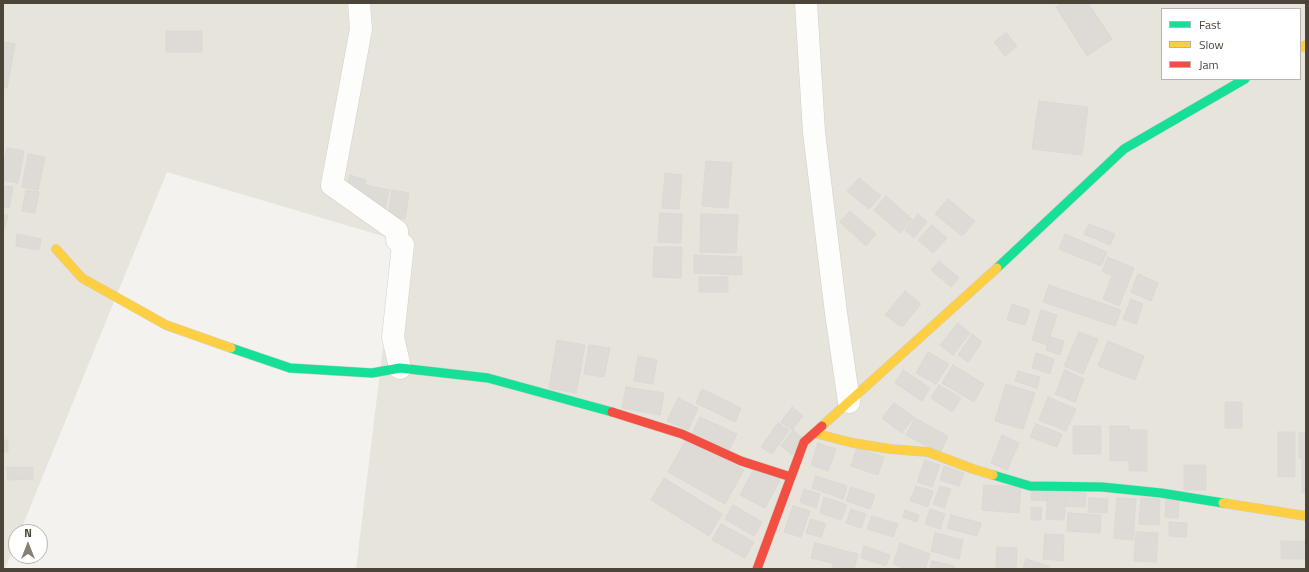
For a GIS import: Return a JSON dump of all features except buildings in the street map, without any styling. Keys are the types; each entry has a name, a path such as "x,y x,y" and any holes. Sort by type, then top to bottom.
{"street":[{"path":"359,3 361,29 332,185 397,231 396,240 403,244 393,337 400,368"},
{"path":"806,3 814,132 836,313 849,402"},
{"path":"757,569 804,442 964,298 1124,149 1244,80"},
{"path":"56,249 82,278 166,325 283,366 290,368 372,373 400,368 488,378 606,410 682,434 740,461 791,476"},
{"path":"814,433 853,443 890,449 928,452 973,469 1030,486 1102,487 1161,493 1306,516"}],"shaded area":[{"path":"3,3 1306,3 1306,569 356,569 396,240 167,172 23,524 8,524 8,562 5,569 3,569"}],"traffic: fast":[{"path":"997,268 1124,149 1243,80"},
{"path":"231,348 290,368 372,373 400,368 488,378 612,412"},
{"path":"993,475 1030,486 1102,487 1161,493 1223,503"}],"traffic: slow":[{"path":"1301,48 1306,45"},
{"path":"56,249 82,278 166,325 231,348"},
{"path":"822,426 997,268"},
{"path":"814,433 853,443 890,449 928,452 993,475"},
{"path":"1223,503 1306,516"}],"traffic: jam":[{"path":"612,412 682,434 741,461 791,477"},
{"path":"757,569 804,442 822,426"}]}
